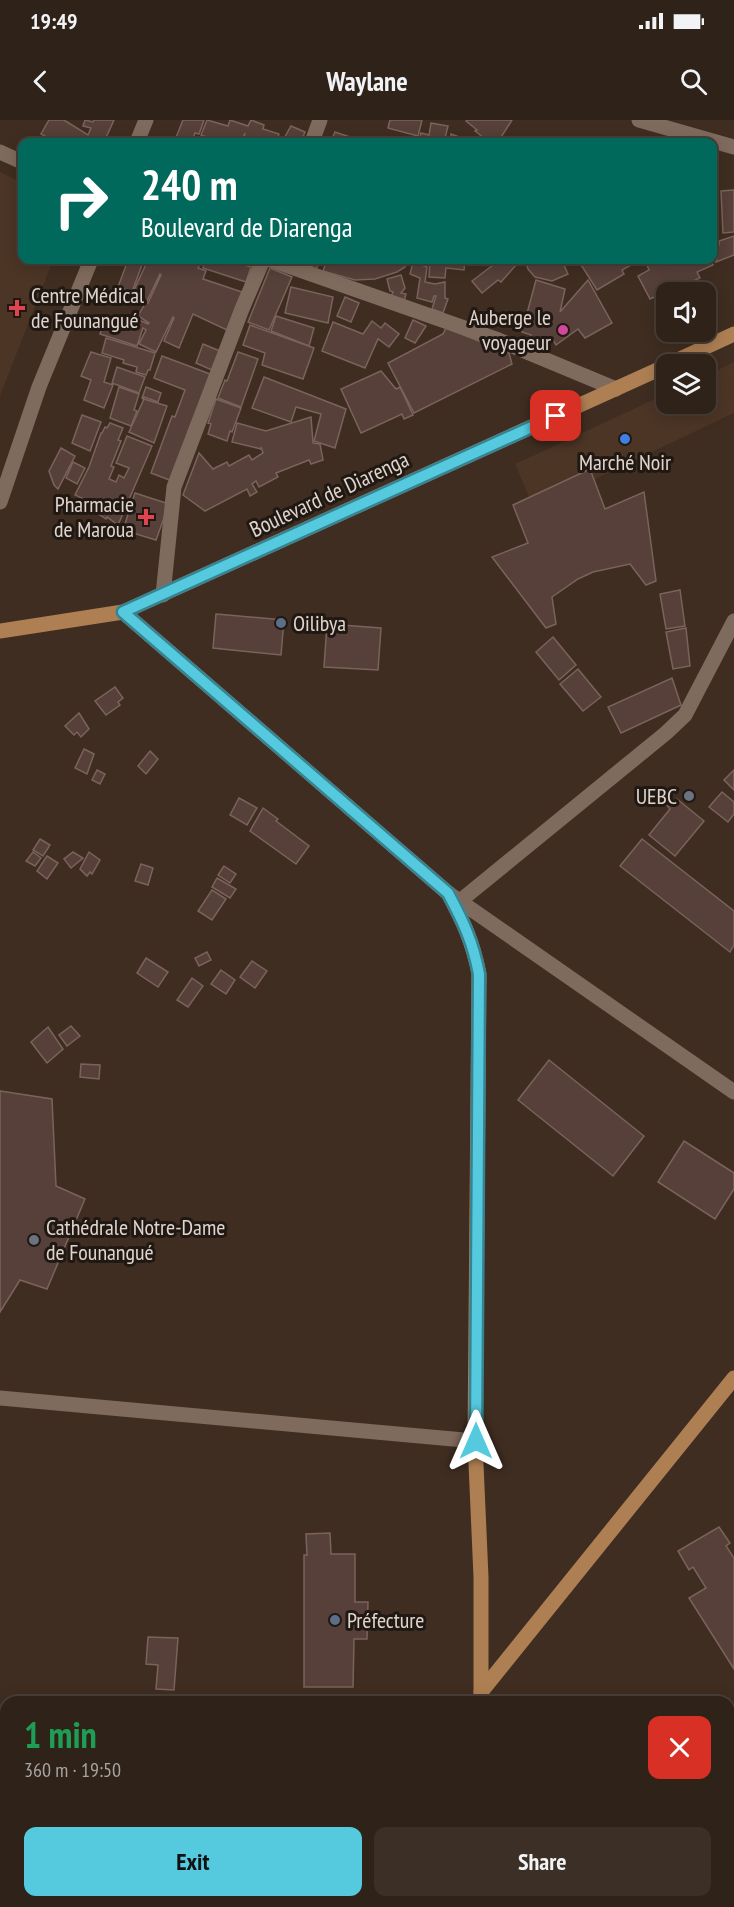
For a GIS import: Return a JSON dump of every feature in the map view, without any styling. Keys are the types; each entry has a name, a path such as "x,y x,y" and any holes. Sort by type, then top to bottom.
{"main road":[{"name":"Boulevard de Diarenga","path":"691,354 734,334"},
{"name":"Boulevard de Diarenga","path":"0,631 123,612 656,370"},
{"path":"123,612 454,897 475,948 479,974 476,1441 481,1577 481,1696"},
{"path":"482,1696 734,1378"}],"street":[{"path":"139,138 146,120"},
{"path":"313,138 320,120"},
{"path":"639,120 702,138"},
{"path":"717,142 734,147"},
{"path":"0,152 18,160"},
{"path":"0,501 39,387 89,264"},
{"path":"163,595 174,487 261,264"},
{"path":"283,264 496,339 615,389"},
{"path":"734,621 685,716 454,897 734,1092"},
{"path":"0,1398 476,1441"}],"shaded area":[{"name":"Centre Médical de Founangué","path":"0,172 18,181 18,264 51,264 0,396"},
{"name":"Marché Noir","path":"734,362 734,413 534,508 515,464 656,399 656,414 716,414 716,371"}],"building":[{"path":"49,120 64,120 88,135 91,128 83,126 85,120 93,122 94,120 114,120 106,138 48,138 41,134"},
{"path":"183,120 204,120 199,134 195,133 193,138 176,138"},
{"path":"207,120 228,126 230,120 248,126 251,120 264,125 263,129 279,134 278,138 244,138 245,133 243,138 210,138 201,135"},
{"path":"390,120 422,120 418,136 388,128"},
{"path":"512,120 501,138 484,138 466,121"},
{"path":"431,123 448,126 445,138 420,138 421,133 429,135"},
{"path":"291,126 305,132 303,138 284,138"},
{"path":"335,132 353,138 332,138"},
{"path":"734,190 734,232 723,233 721,191"},
{"path":"734,236 734,255 717,262 717,245 719,241"},
{"path":"127,264 142,264 132,292 118,287"},
{"path":"146,264 200,264 198,268 206,271 203,279 242,292 227,330 193,314 179,348 164,341 173,317 156,352 139,344 146,330 143,328 137,346 100,334 105,317 137,327 139,320 148,324 138,316 146,302 148,303 161,275 147,301 133,292"},
{"path":"204,264 241,264 251,267 246,282 203,268"},
{"path":"305,264 319,264 316,269"},
{"path":"326,264 406,264 397,272 375,279 355,280 323,271"},
{"path":"412,264 419,264 427,267 425,282 435,284 445,282 445,298 448,299 443,313 432,309 436,296 432,302 417,298 420,278 410,274"},
{"path":"430,264 465,264 464,270 446,268 445,278 429,277"},
{"path":"517,264 501,282 498,280 482,293 472,281 493,265"},
{"path":"526,264 567,264 564,265 568,274 552,281 535,277"},
{"path":"581,264 633,264 622,270 624,274 597,290"},
{"path":"648,264 713,265 697,272 700,278 691,282 656,282 656,296 650,299 638,276 649,270"},
{"path":"270,268 292,277 269,330 248,322"},
{"path":"401,275 405,288 401,293 406,294 404,301 391,297 393,292 390,291 387,279"},
{"path":"536,280 565,289 560,312 588,280 612,323 585,338 578,329 556,345 553,340 541,337 537,349 527,346 531,335 522,332"},
{"path":"291,287 333,297 328,323 285,313"},
{"path":"345,297 359,303 351,322 337,316"},
{"path":"276,316 314,328 309,346 271,331"},
{"path":"413,320 426,326 415,343 405,338"},
{"path":"372,321 381,328 385,323 399,334 389,347 378,339 365,368 322,351 333,322 363,334"},
{"path":"250,325 314,348 303,379 262,365 265,353 243,345"},
{"path":"446,328 509,353 512,364 414,413 388,363 443,334"},
{"path":"106,338 155,353 150,370 146,375 136,372 137,367 123,363 124,360 102,353"},
{"path":"203,344 220,351 212,370 196,363"},
{"path":"91,352 111,358 104,382 113,385 104,408 84,400 91,380 81,376"},
{"path":"238,352 258,359 241,407 218,398"},
{"path":"162,356 210,374 172,481 151,473 172,416 175,417 185,390 154,378"},
{"path":"117,367 145,377 139,393 112,383"},
{"path":"381,371 396,389 400,387 413,415 404,419 402,414 361,433 341,389"},
{"path":"264,377 346,409 335,448 314,441 321,414 296,407 291,422 252,408"},
{"path":"119,387 139,394 134,410 137,411 131,426 110,418"},
{"path":"146,387 161,393 158,402 142,398"},
{"path":"144,399 167,406 154,443 129,432"},
{"path":"216,399 241,408 227,441 208,434 211,424 208,423"},
{"path":"82,415 101,422 90,451 72,443"},
{"path":"311,417 313,443 320,444 323,460 311,464 309,460 276,473 278,477 259,487 256,481 252,484 257,492 250,496 247,489 205,511 183,495 199,453 213,469 227,462 229,466 249,455 252,460 263,453 261,447 261,449 232,442 237,423 266,431"},
{"path":"110,423 123,428 109,479 116,482 119,475 124,478 129,468 116,463 127,436 152,446 118,525 97,513 98,506 75,495 89,467 101,433"},
{"path":"61,448 75,456 58,489 49,471"},
{"path":"73,462 85,468 77,484 66,478"},
{"path":"590,469 605,509 644,492 656,581 646,585 630,564 593,572 578,579 552,597 556,624 546,628 492,557 528,543 513,505"},
{"name":"Pharmacie de Maroua","path":"135,493 169,504 156,540 123,530"},
{"path":"680,590 685,626 666,629 660,594"},
{"path":"216,614 284,620 281,655 213,648"},
{"path":"327,624 381,628 378,670 324,667"},
{"path":"686,628 690,666 673,669 666,632"},
{"path":"553,637 576,665 559,680 536,652"},
{"path":"578,669 601,697 583,711 560,684"},
{"path":"672,678 681,705 621,733 608,707"},
{"path":"115,687 123,698 118,702 120,705 106,715 95,701"},
{"path":"79,713 89,729 81,737 77,732 74,735 65,726"},
{"path":"84,749 94,754 87,774 75,768"},
{"path":"150,751 158,759 146,774 138,766"},
{"path":"97,770 105,774 100,784 92,780"},
{"path":"734,770 734,790 724,780"},
{"path":"722,792 734,802 734,814 728,822 709,807"},
{"path":"239,798 257,808 247,825 230,815"},
{"path":"669,798 675,802 677,799 704,821 675,856 649,835 670,809 665,803"},
{"path":"263,808 309,846 296,864 250,831"},
{"path":"40,839 50,845 43,856 33,850"},
{"path":"642,839 734,911 734,945 730,952 620,866"},
{"path":"33,852 41,858 35,866 26,861"},
{"path":"73,852 83,858 71,868 64,859"},
{"path":"89,852 100,860 92,874 90,872 87,876 80,869"},
{"path":"47,856 58,863 47,879 37,871"},
{"path":"141,864 153,868 148,885 135,881"},
{"path":"224,866 236,874 230,883 218,875"},
{"path":"217,878 236,889 230,898 212,887"},
{"path":"212,890 226,899 212,920 198,911"},
{"path":"207,952 211,960 199,966 195,958"},
{"path":"146,958 168,972 158,987 137,973"},
{"path":"252,961 267,971 255,988 240,977"},
{"path":"221,970 235,980 226,994 211,984"},
{"path":"192,978 203,986 188,1007 177,1000"},
{"path":"71,1026 80,1036 67,1046 59,1035"},
{"path":"48,1027 63,1049 47,1063 31,1042"},
{"path":"549,1060 644,1136 613,1176 518,1100"},
{"path":"81,1064 100,1065 99,1079 80,1077"},
{"name":"Cathédrale Notre-Dame de Founangué","path":"0,1091 52,1099 56,1186 85,1199 47,1289 20,1280 0,1312"},
{"path":"684,1141 734,1173 734,1189 715,1219 658,1182"},
{"path":"719,1527 730,1543 726,1546 734,1558 734,1669 689,1598 706,1588 693,1567 689,1570 678,1551"},
{"name":"Préfecture","path":"330,1533 331,1554 355,1554 355,1602 368,1602 367,1639 354,1639 353,1687 304,1687 306,1534"},
{"path":"148,1637 178,1638 174,1690 156,1689 158,1665 146,1664"}],"place":[{"name":"Centre Médical de Founangué","path":"17,308"},
{"name":"Auberge le voyageur","path":"563,330"},
{"name":"Marché Noir","path":"625,439"},
{"name":"Pharmacie de Maroua","path":"146,517"},
{"name":"Oilibya","path":"281,623"},
{"name":"UEBC","path":"689,796"},
{"name":"Cathédrale Notre-Dame de Founangué","path":"34,1240"},
{"name":"Préfecture","path":"335,1620"}],"route":[{"path":"476,1441 479,974 475,948 466,925 448,893 123,612 556,416"}]}
